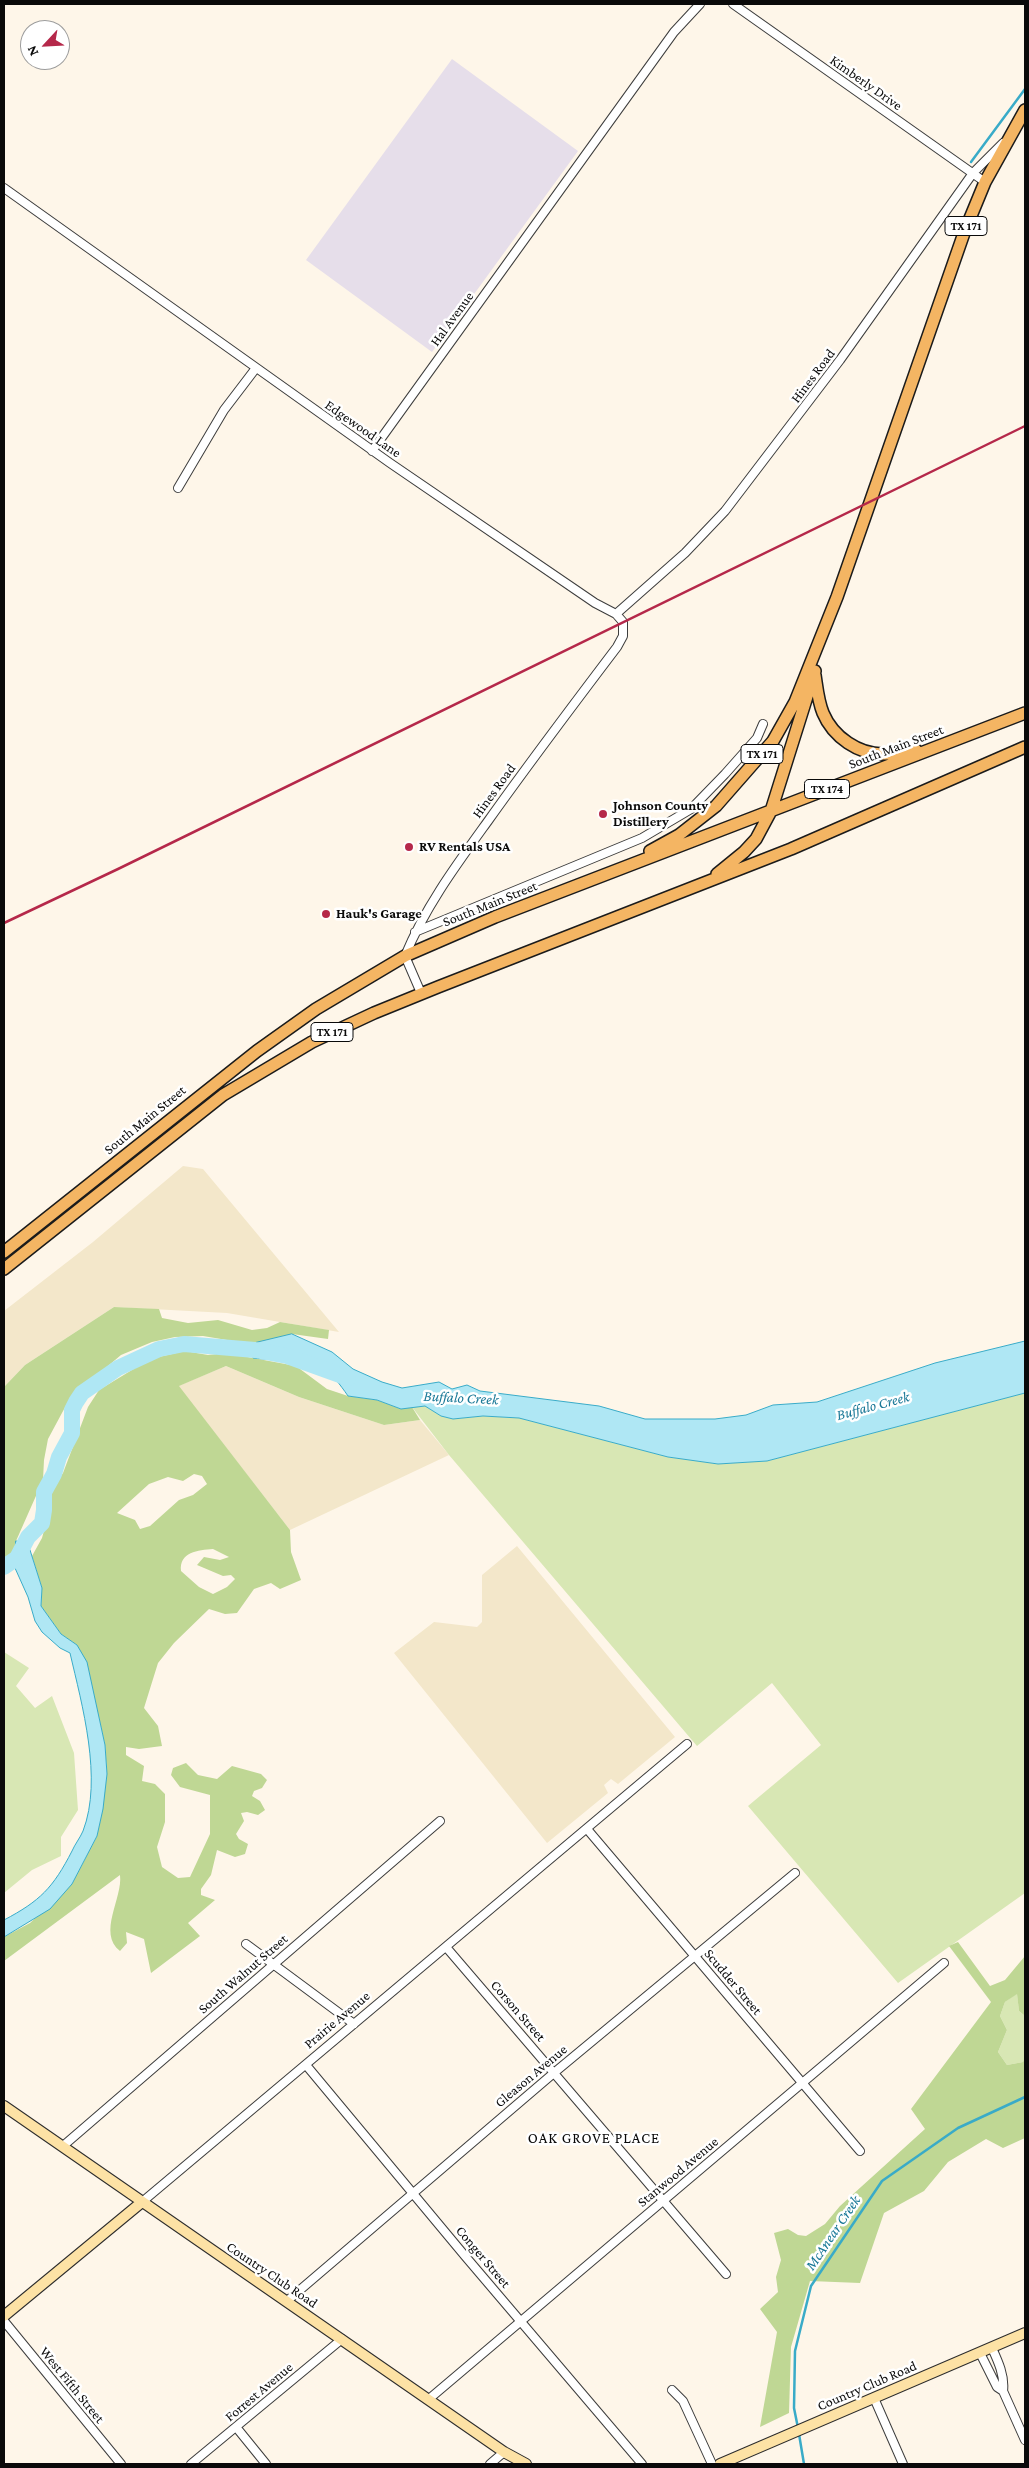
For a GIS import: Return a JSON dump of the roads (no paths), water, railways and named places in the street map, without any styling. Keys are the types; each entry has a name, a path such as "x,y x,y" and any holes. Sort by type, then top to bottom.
{"main road":[{"name":"TX 171","path":"630,865 702,818 745,775 773,741 802,685 837,597 964,233 985,182 1025,110"},
{"name":"TX 171","path":"708,881 744,852 756,839 771,811 830,627 837,597"},
{"path":"815,671 819,702 828,723 840,737 853,746 866,752 884,754 932,748"},
{"name":"South Main Street","path":"4,1252 299,1020 360,981 405,956 488,920 1025,712"},
{"name":"South Main Street","path":"4,1268 196,1114 251,1077 312,1042 421,994 863,819 1025,747"},
{"name":"Country Club Road","path":"4,2106 504,2452 526,2464"},
{"name":"Prairie Avenue","path":"4,2316 142,2202"},
{"name":"Country Club Road","path":"720,2464 1025,2333"}],"street":[{"name":"Hal Avenue","path":"372,451 674,32 700,4"},
{"name":"Kimberly Drive","path":"733,4 985,182"},
{"name":"Hines Road","path":"405,956 415,932 445,881 617,648 623,636 623,622 616,614 685,553 725,511 840,360 973,173 1010,136"},
{"name":"Edgewood Lane","path":"4,188 372,451 595,603 616,614"},
{"path":"178,488 224,410 256,368"},
{"path":"415,932 642,838 691,809 757,738 763,724"},
{"path":"405,956 421,994"},
{"path":"66,1203 74,1213"},
{"name":"Prairie Avenue","path":"142,2202 688,1744"},
{"name":"South Walnut Street","path":"63,2146 440,1821"},
{"name":"Scudder Street","path":"587,1829 860,2151"},
{"name":"Gleason Avenue","path":"287,2301 555,2072 795,1873"},
{"path":"246,1944 354,2024"},
{"name":"Corson Street","path":"446,1947 726,2274"},
{"name":"Stanwood Avenue","path":"429,2399 944,1963"},
{"name":"Conger Street","path":"306,2065 642,2464"},
{"name":"West Fifth Street","path":"4,2321 121,2464"},
{"name":"Forrest Avenue","path":"191,2464 342,2339"},
{"path":"992,2348 1004,2383 1003,2391 1025,2440"},
{"path":"980,2353 997,2387 1003,2391"},
{"path":"672,2390 683,2401 712,2464"},
{"path":"874,2398 903,2464"},
{"path":"236,2427 266,2464"},
{"path":"490,2464 504,2452"}],"water":[{"path":"292,1334 332,1352 353,1369 382,1382 402,1388 439,1382 452,1389 467,1385 480,1391 599,1406 645,1419 715,1419 746,1415 773,1405 817,1402 935,1363 1025,1341 1025,1393 767,1461 718,1464 668,1457 519,1418 483,1416 453,1419 441,1416 425,1406 401,1409 377,1400 348,1396 326,1370 307,1360 253,1358 251,1344"},
{"path":"16,1541 25,1542 30,1550 42,1588 41,1606 61,1634 77,1645 87,1662 105,1745 107,1774 103,1809 97,1836 72,1884 50,1909 4,1937 4,1920 36,1900 52,1884 65,1864 83,1831 89,1811 91,1789 91,1766 85,1718 70,1653 60,1648 42,1632 35,1621 28,1597 15,1568"}],"waterway":[{"path":"971,162 1025,89"},
{"name":"Buffalo Creek","path":"4,1567 17,1558 28,1537 42,1523 44,1492 72,1433 72,1410 76,1402 82,1393 118,1368 159,1349 184,1344 255,1350 287,1356 348,1378"},
{"name":"McAnear Creek","path":"798,2428 794,2408 795,2351 811,2286 882,2181 958,2128 1025,2097"},
{"name":"McAnear Creek","path":"799,2434 804,2464"}],"railway":[{"path":"4,923 1025,426"}],"place":[{"name":"Johnson County Distillery","path":"603,814"},
{"name":"RV Rentals USA","path":"409,847"},
{"name":"Hauk's Garage","path":"326,914"}],"district":[{"name":"OAK GROVE PLACE","path":"594,2138"}]}
